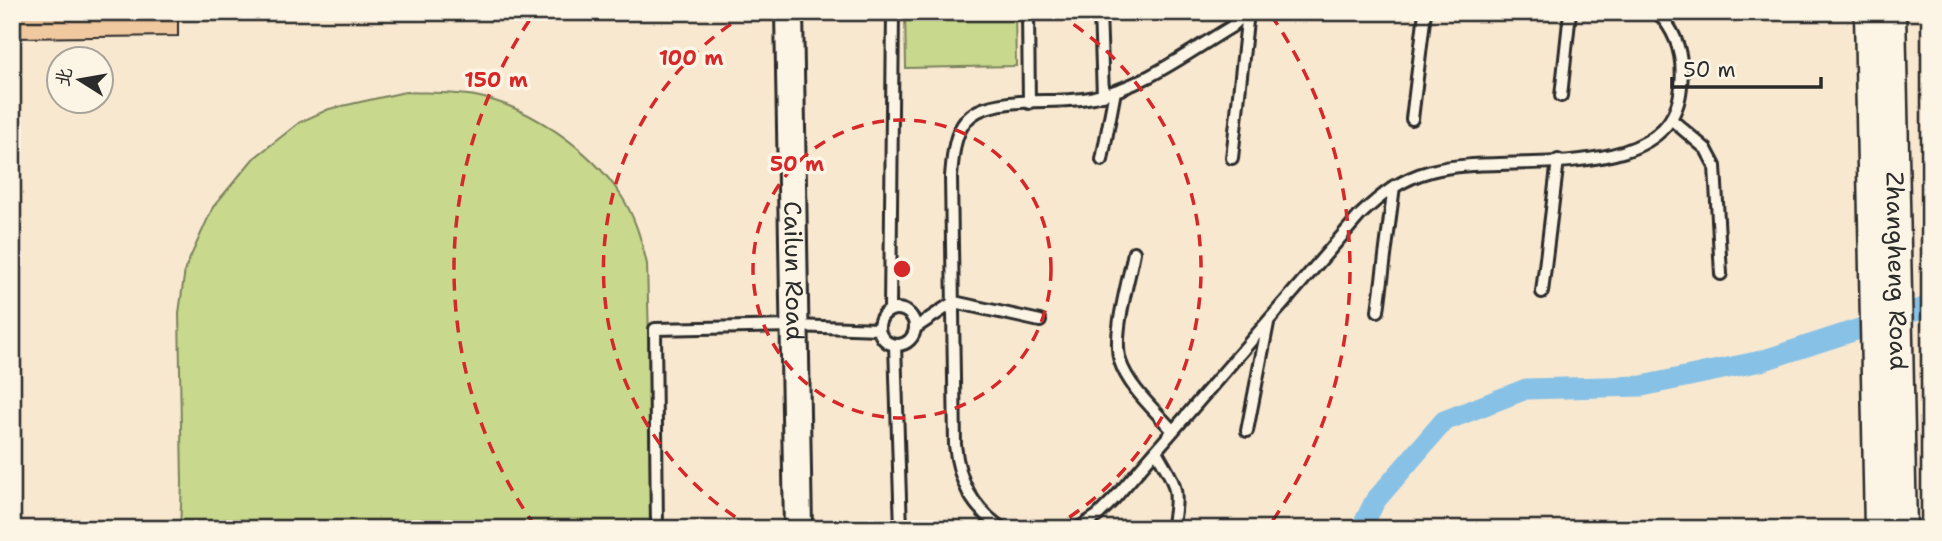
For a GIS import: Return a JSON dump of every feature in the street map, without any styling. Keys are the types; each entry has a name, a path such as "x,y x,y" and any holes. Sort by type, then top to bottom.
{"main road":[{"name":"Zhangheng Road","path":"1869,12 1886,253"},
{"name":"Zhangheng Road","path":"1891,12 1886,253 1888,372 1902,529"},
{"name":"Zhangheng Road","path":"1879,529 1888,372"}],"street":[{"name":"Cailun Road","path":"789,12 798,529"}],"lane":[{"path":"890,310 893,12"},
{"path":"1028,12 1030,103"},
{"path":"1100,12 1103,95"},
{"path":"1003,529 976,505 964,488 957,468 951,177 957,135 965,121 977,111 1030,103 1074,101 1115,91 1231,27 1248,12"},
{"path":"1232,158 1248,12"},
{"path":"1412,119 1425,12"},
{"path":"1561,96 1570,12"},
{"path":"1077,529 1106,508 1360,215 1394,186 1433,170 1466,165 1591,160 1619,155 1640,147 1672,120 1680,100 1680,53 1674,34 1657,12"},
{"path":"1102,160 1115,91"},
{"path":"1672,120 1706,149 1715,166 1721,274"},
{"path":"1542,292 1558,160"},
{"path":"1378,311 1394,186"},
{"path":"1134,252 1119,333 1120,360 1131,382 1173,431"},
{"path":"915,328 907,312 890,310 881,317 878,329 884,340 895,345 906,343 915,328 954,302 1040,321"},
{"path":"1247,432 1269,320"},
{"path":"657,529 655,329 794,326 878,329"},
{"path":"895,345 901,529"},
{"path":"1156,451 1176,486 1178,499 1172,529"}],"green space":[{"path":"905,12 1015,12 1016,66 906,68"},
{"path":"405,92 475,96 516,109 575,146 607,177 625,202 637,228 647,264 654,527 180,529 182,483 179,313 185,269 213,207 253,159 300,122 329,109"}],"building":[{"path":"12,12 178,12 178,36 12,38"}],"waterway":[{"path":"1361,529 1375,501 1444,421 1526,389 1642,386 1761,361 1930,306"}]}
